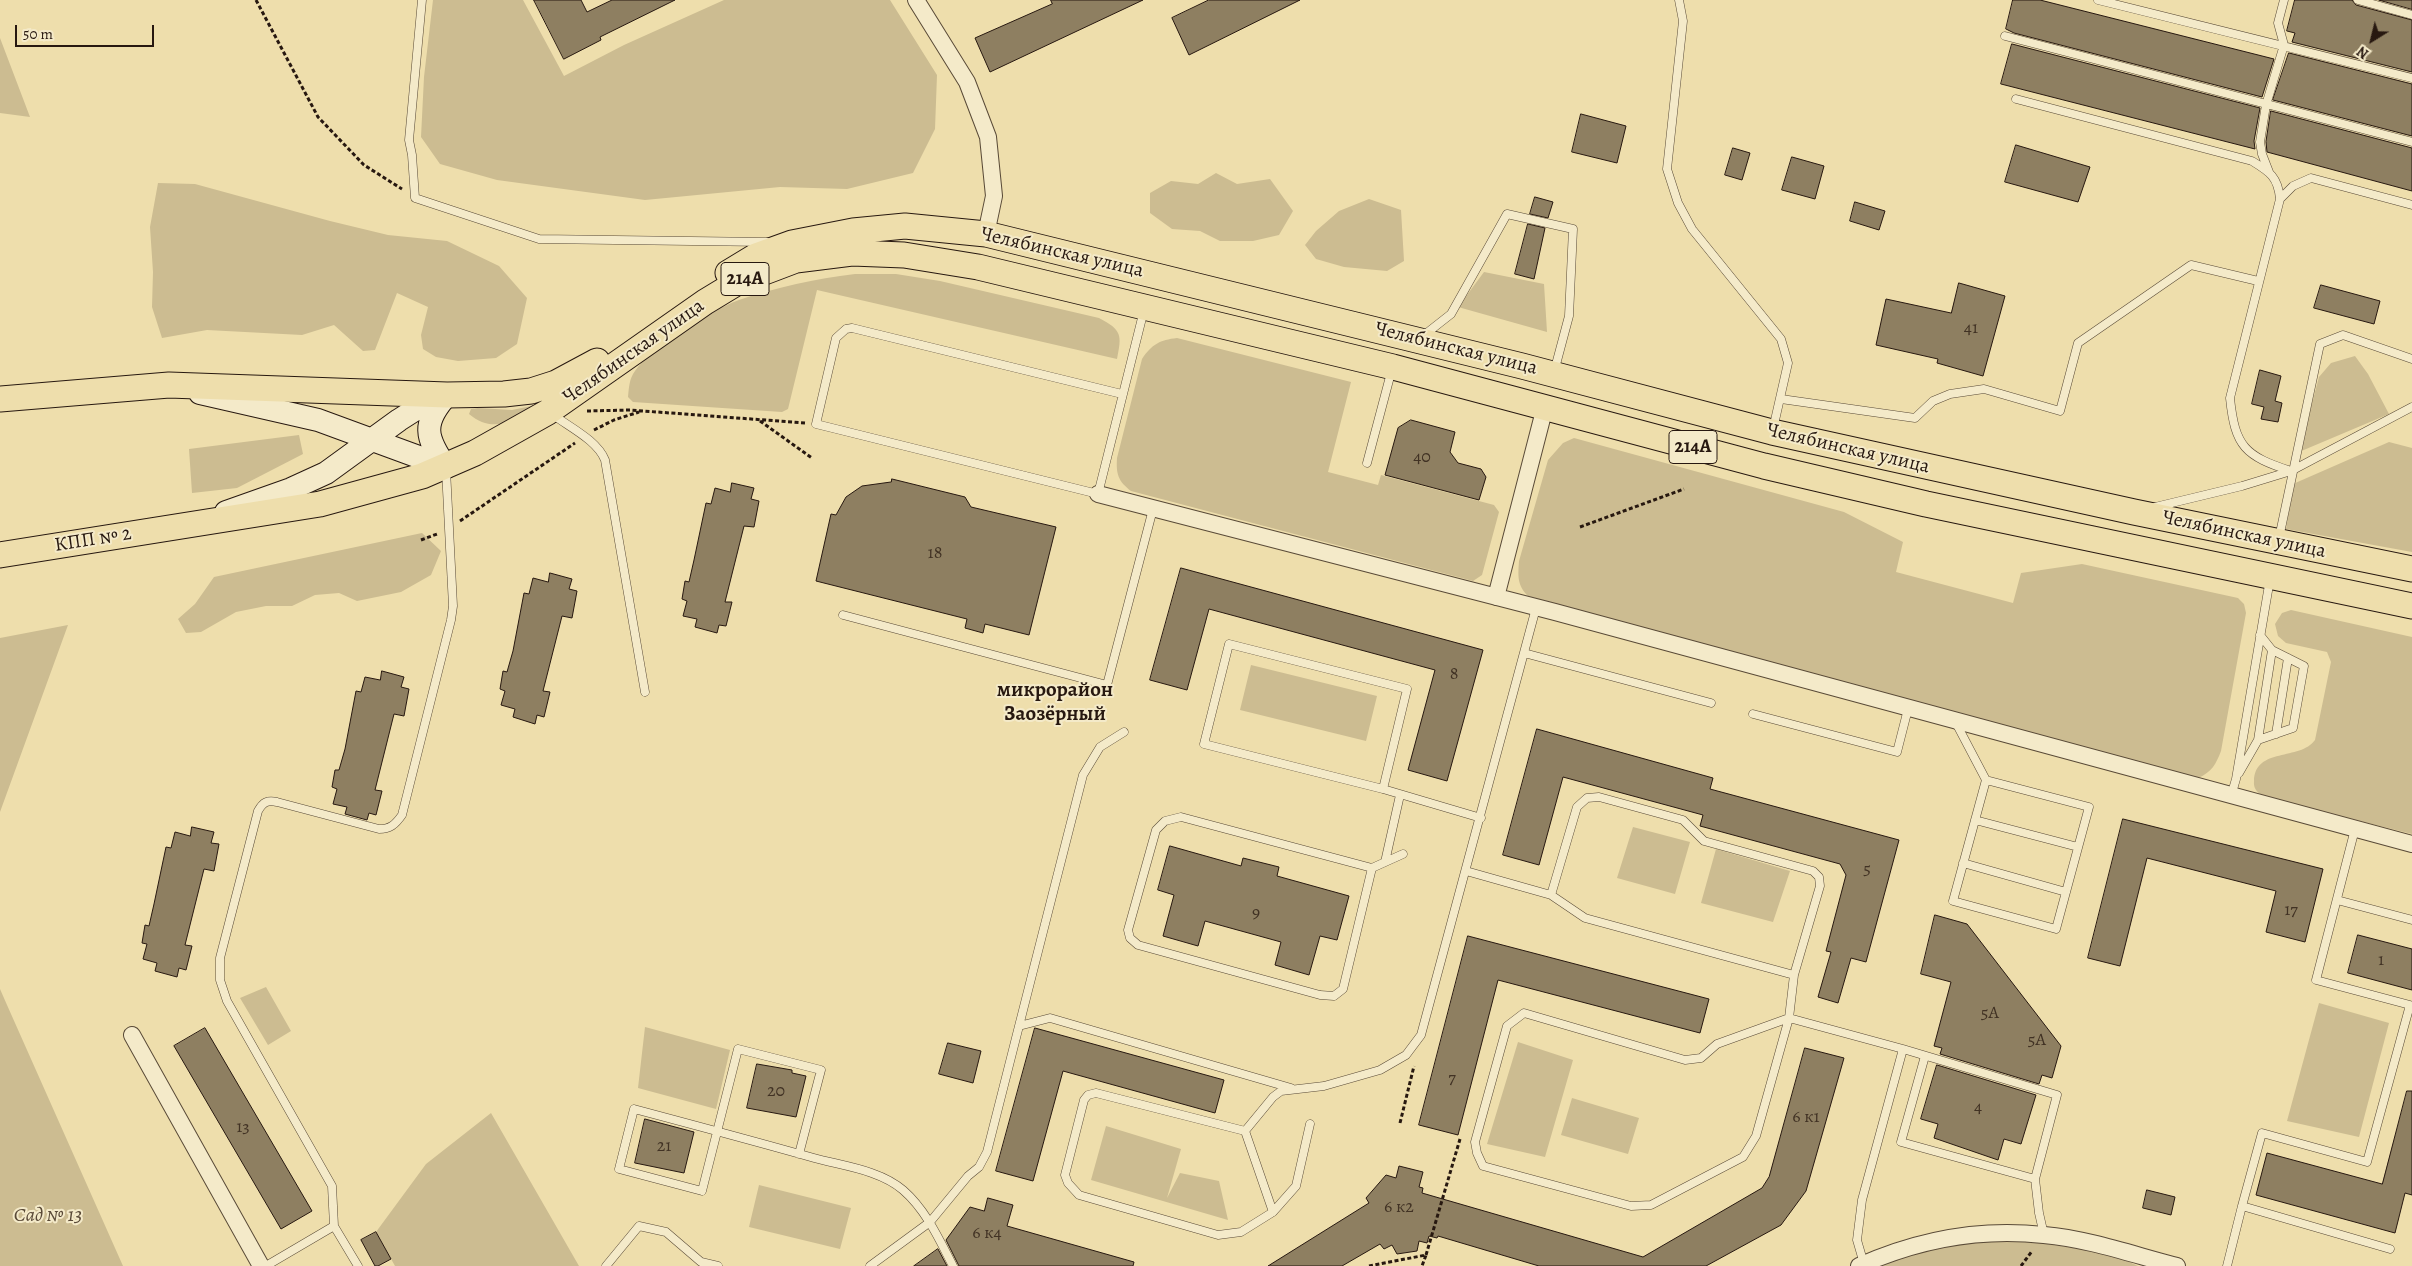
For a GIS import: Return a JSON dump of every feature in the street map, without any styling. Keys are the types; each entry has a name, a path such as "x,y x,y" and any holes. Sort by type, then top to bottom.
{"main road":[{"name":"Челябинская улица","path":"169,386 446,395 504,394 531,391 580,371 756,256 792,243 853,231 905,226 986,234 1554,374 1772,432 2134,512 2412,569"},
{"path":"978,267 986,234"},
{"name":"Челябинская улица","path":"446,467 475,454 548,412 705,302 738,282 796,260 852,253 904,255 978,267 1393,367 1764,466 1926,504 2270,578 2412,606"},
{"path":"1545,407 1554,374"},
{"path":"0,399 169,386"},
{"path":"1764,466 1772,432"},
{"name":"КПП № 2","path":"0,555 320,504 422,476 446,467"},
{"path":"1926,504 1934,468"},
{"path":"2270,578 2278,542"}],"street":[{"path":"916,0 967,82 988,138 994,196 986,234"},
{"path":"169,386 318,420 446,467"},
{"path":"186,526 309,481 349,458 370,439 421,406 446,395"},
{"path":"446,395 430,418 428,429 430,441 446,467"},
{"path":"1496,597 1545,407"},
{"path":"1098,494 1496,597 2412,844"},
{"path":"132,1035 260,1266"},
{"path":"1862,1265 1899,1249 1985,1232 2044,1235 2073,1240 2177,1266"}],"lane":[{"path":"422,0 409,140 415,198 539,239 792,243"},
{"path":"1679,0 1683,21 1667,170 1678,203 1692,229 1781,338 1788,363 1772,432"},
{"path":"2098,0 2412,78"},
{"path":"2268,172 2260,142 2266,104 2284,45 2278,23 2284,0"},
{"path":"2358,0 2412,14"},
{"path":"2005,36 2412,142"},
{"path":"2016,99 2252,161 2268,172 2278,183 2280,198 2230,398 2233,422 2238,437 2262,462 2291,471"},
{"path":"2280,198 2292,186 2311,178 2412,205"},
{"path":"1418,340 1451,314 1507,214 1573,229 1569,316 1554,374"},
{"path":"1781,399 1915,418 1933,401 1950,394 1984,389 2060,411 2078,343 2191,265 2258,281"},
{"path":"1122,394 862,330 846,329 836,338 816,424 1098,494 1144,308"},
{"path":"2278,542 2291,471 2320,344 2343,335 2412,359"},
{"path":"1367,463 1393,367"},
{"path":"2134,512 2242,486 2291,471 2412,406"},
{"path":"548,412 602,452 605,460 644,692"},
{"path":"358,1266 334,1226 332,1186 227,1001 220,980 220,958 258,811 262,804 268,800 379,829 388,829 396,824 402,815 453,606 446,467"},
{"path":"843,615 1107,685 1153,508"},
{"path":"2231,796 2236,779 2270,578"},
{"path":"1244,1131 1273,1097 1281,1091 1292,1088 1324,1086 1380,1070 1406,1055 1421,1036 1536,608"},
{"path":"2258,740 2293,728 2304,666 2272,650 2260,635"},
{"path":"1383,789 1407,689 1229,644 1204,744 1383,789 1481,818"},
{"path":"2236,779 2258,740 2272,650"},
{"path":"1524,653 1711,703"},
{"path":"2276,734 2288,658"},
{"path":"1754,714 1897,752 1908,709"},
{"path":"1955,721 1986,780 1953,901 2056,929 2089,807 1986,780"},
{"path":"870,1266 930,1222 968,1176 979,1167 987,1152 1082,775 1100,747 1124,732"},
{"path":"1385,862 1400,795"},
{"path":"1551,895 1577,807 1587,798 1599,797 1684,820 1704,841 1813,871 1819,877 1820,886 1794,975 1789,1018 1756,1136 1743,1157 1651,1205 1632,1206 1483,1166 1477,1154 1475,1142 1507,1026 1524,1013 1685,1060 1701,1058 1717,1044 1789,1018 1903,1049 2057,1095 2035,1180 2044,1235"},
{"path":"1372,868 1343,989 1334,996 1320,995 1138,945 1130,938 1128,930 1156,830 1165,821 1182,817 1372,868 1403,854"},
{"path":"1975,820 2078,847"},
{"path":"2227,1266 2262,1133 2367,1162 2410,1006 2316,980 2355,829"},
{"path":"1963,863 2066,892"},
{"path":"1466,872 1551,895 1585,918 1794,975"},
{"path":"2337,900 2412,920"},
{"path":"1019,1026 1050,1018 1292,1088"},
{"path":"799,1154 821,1070 738,1049 716,1131 702,1191 619,1169 634,1109 716,1131 799,1154 875,1174 902,1189 930,1222 953,1266"},
{"path":"1862,1265 1857,1240 1862,1200 1903,1049"},
{"path":"1925,1056 1901,1142 2035,1180"},
{"path":"1244,1131 1096,1092 1088,1095 1084,1100 1065,1175 1072,1189 1090,1199 1218,1235 1241,1232 1273,1212 1296,1186 1310,1124"},
{"path":"1244,1131 1273,1212"},
{"path":"2242,1206 2390,1249"},
{"path":"266,1266 334,1226"},
{"path":"606,1266 639,1226 666,1232 701,1264 718,1266"}],"path":[{"path":"256,0 318,117 364,164 415,198"},
{"path":"585,411 642,411 816,424"},
{"path":"421,540 448,530 601,426 642,411"},
{"path":"758,420 812,458"},
{"path":"1580,527 1684,489"},
{"path":"1400,1123 1421,1036"},
{"path":"1422,1266 1460,1139"},
{"path":"1370,1266 1426,1254"}],"green space":[{"path":"433,0 523,0 564,76 624,45 724,0 890,0 937,75 935,129 913,173 847,189 780,187 645,200 497,180 440,164 421,137 424,77"},
{"path":"0,38 30,117 0,113"},
{"path":"1216,173 1237,184 1270,179 1293,211 1279,235 1253,241 1220,241 1200,231 1172,229 1150,213 1150,193 1171,181 1198,184"},
{"path":"158,183 195,184 388,235 447,241 499,266 527,298 517,344 496,358 458,361 436,357 423,349 421,335 428,307 397,293 375,350 363,351 334,325 302,335 207,330 162,338 152,307 153,272 150,227"},
{"path":"1369,199 1401,210 1404,261 1387,271 1344,267 1316,259 1305,245 1316,231 1339,211"},
{"path":"1484,272 1544,284 1547,332 1458,307"},
{"path":"855,274 896,274 940,281 1099,318 1112,326 1118,334 1120,344 1117,359 817,290 788,409 782,412 633,402 628,397 632,377 643,361 667,340 712,312 739,300 782,287"},
{"path":"1177,338 1351,382 1328,472 1378,485 1381,475 1494,505 1499,512 1482,575 1473,581 1131,491 1123,484 1119,477 1117,458 1142,359 1157,344"},
{"path":"2355,356 2368,374 2389,414 2299,452 2319,377 2331,363"},
{"path":"546,403 508,422 498,424 479,421 469,414 471,409 478,408 512,410"},
{"path":"299,435 303,454 237,488 192,493 189,449"},
{"path":"1574,438 1844,512 1903,542 1896,572 2013,603 2021,573 2082,564 2238,598 2244,604 2246,613 2221,751 2217,760 2210,770 2198,778 1528,596 1519,580 1519,561 1548,460 1563,443"},
{"path":"2389,442 2412,448 2412,552 2286,529 2293,484"},
{"path":"422,533 441,551 431,575 401,592 357,601 339,593 315,595 292,606 266,606 236,612 201,632 186,633 178,619 195,604 214,577"},
{"path":"2291,610 2412,637 2412,834 2267,798 2256,789 2254,781 2256,770 2262,763 2299,750 2315,740 2331,662 2327,652 2286,643 2278,636 2275,624 2282,613"},
{"path":"68,625 0,812 0,638"},
{"path":"1251,665 1377,696 1366,741 1240,710"},
{"path":"1633,827 1690,842 1675,894 1617,878"},
{"path":"1716,849 1790,871 1773,922 1701,903"},
{"path":"266,987 291,1031 268,1045 240,998"},
{"name":"Сад № 13","path":"0,989 7,1005 123,1266 0,1266"},
{"path":"2319,1003 2389,1023 2359,1137 2287,1121"},
{"path":"645,1027 730,1050 716,1109 638,1088"},
{"path":"1518,1042 1573,1060 1545,1157 1487,1144"},
{"path":"1572,1098 1639,1118 1628,1154 1561,1135"},
{"path":"491,1113 579,1266 395,1266 376,1232 426,1164"},
{"path":"1106,1126 1181,1149 1167,1198 1180,1173 1219,1181 1228,1220 1091,1180"},
{"path":"759,1185 851,1208 840,1249 749,1227"},
{"path":"2002,1237 2112,1254 2138,1266 1877,1266 1914,1250"}],"building":[{"path":"534,0 581,0 587,12 612,0 675,0 600,37 601,40 564,59"},
{"path":"1051,0 1143,0 990,72 975,38 1052,4"},
{"path":"1209,0 1300,0 1189,55 1172,18"},
{"path":"2013,0 2040,0 2274,59 2262,97 2014,33 2006,29"},
{"path":"2295,0 2352,0 2356,5 2412,20 2412,72 2292,42 2295,33 2287,31"},
{"path":"2379,0 2412,0 2412,9"},
{"path":"2012,44 2260,108 2254,141 2255,149 2001,84"},
{"path":"2289,53 2412,84 2412,136 2273,100"},
{"path":"2271,111 2412,148 2412,191 2267,152 2266,142"},
{"path":"1581,114 1626,126 1617,163 1572,152"},
{"path":"2016,145 2090,167 2078,202 2005,182"},
{"path":"1733,148 1750,153 1742,180 1725,175"},
{"path":"1792,157 1824,166 1815,199 1782,190"},
{"path":"1535,197 1553,202 1548,218 1530,214"},
{"path":"1855,202 1885,211 1879,230 1850,221"},
{"path":"1528,224 1545,228 1534,279 1515,274"},
{"path":"1959,283 2005,296 1983,376 1937,363 1938,359 1876,345 1886,299 1951,313"},
{"path":"2321,285 2380,301 2374,324 2314,308"},
{"path":"2260,370 2281,376 2275,401 2282,403 2278,422 2261,419 2264,407 2252,404"},
{"path":"1411,420 1455,432 1450,452 1458,463 1481,469 1486,477 1479,500 1385,475 1398,428"},
{"path":"892,479 965,497 971,507 1056,527 1029,635 985,624 983,633 965,628 967,619 816,581 831,514 836,515 846,497 862,486 891,482"},
{"path":"732,483 754,488 751,499 759,501 754,527 744,526 725,602 732,602 726,626 719,625 717,633 695,627 697,619 683,616 687,601 682,599 685,581 689,582 706,503 711,504 715,488 730,492"},
{"path":"1181,568 1483,650 1447,781 1408,770 1435,670 1209,609 1187,690 1150,680"},
{"path":"550,573 572,579 569,589 577,591 572,618 562,616 543,691 550,692 544,717 537,715 535,724 513,717 515,709 501,705 505,691 500,689 503,671 507,672 513,651 524,593 529,594 533,578 548,582"},
{"path":"382,671 404,677 401,687 409,689 404,716 394,714 375,790 382,791 376,815 369,813 367,820 345,814 347,807 333,804 337,789 332,787 335,770 339,770 345,749 356,691 361,692 365,677 380,680"},
{"path":"1537,729 1713,778 1710,789 1899,840 1866,962 1851,958 1838,1003 1818,997 1831,952 1826,951 1846,875 1840,864 1700,826 1703,815 1563,777 1539,865 1503,855"},
{"path":"2123,819 2323,869 2305,942 2266,932 2276,891 2147,858 2120,966 2088,958"},
{"path":"192,827 214,832 211,843 219,844 214,871 204,869 185,945 192,946 186,970 179,968 177,977 155,971 157,963 143,959 147,944 142,943 145,925 149,926 166,847 171,848 175,832 190,836"},
{"path":"1170,846 1241,866 1243,858 1279,867 1277,876 1349,896 1337,940 1320,936 1309,975 1275,965 1281,942 1205,921 1198,946 1163,936 1174,895 1158,890"},
{"path":"1935,915 1967,924 2061,1046 2052,1078 2042,1075 2039,1084 1940,1054 1942,1048 1934,1046 1951,982 1921,974"},
{"path":"2358,935 2412,949 2412,990 2348,973"},
{"path":"1468,936 1709,999 1700,1033 1498,980 1458,1135 1419,1125"},
{"path":"205,1028 312,1211 281,1229 174,1046"},
{"path":"1035,1028 1224,1080 1215,1113 1063,1071 1033,1181 996,1171"},
{"path":"948,1043 981,1051 973,1083 939,1074"},
{"path":"1805,1048 1844,1058 1806,1191 1781,1225 1706,1266 1539,1266 1438,1236 1437,1238 1429,1236 1427,1243 1419,1241 1417,1251 1397,1254 1392,1245 1384,1249 1380,1244 1342,1266 1268,1266 1369,1203 1366,1198 1386,1175 1396,1178 1399,1166 1423,1172 1419,1187 1423,1188 1422,1193 1643,1257 1762,1188 1769,1177"},
{"path":"757,1064 792,1070 792,1073 806,1076 796,1117 747,1108"},
{"path":"1937,1065 2036,1095 2021,1144 2004,1139 1998,1160 1934,1138 1938,1124 1921,1119"},
{"path":"2407,1091 2412,1091 2412,1195 2405,1193 2395,1233 2256,1195 2267,1153 2382,1184"},
{"path":"645,1119 694,1132 684,1173 635,1163"},
{"path":"2147,1190 2175,1197 2171,1215 2143,1208"},
{"path":"988,1198 1013,1205 1007,1226 1134,1262 1133,1266 959,1266 946,1240 970,1207 984,1211"},
{"path":"376,1232 391,1259 378,1266 375,1266 361,1240"},
{"path":"938,1249 947,1266 914,1266"}],"district":[{"name":"микрорайон Заозёрный","path":"1055,703"}]}
